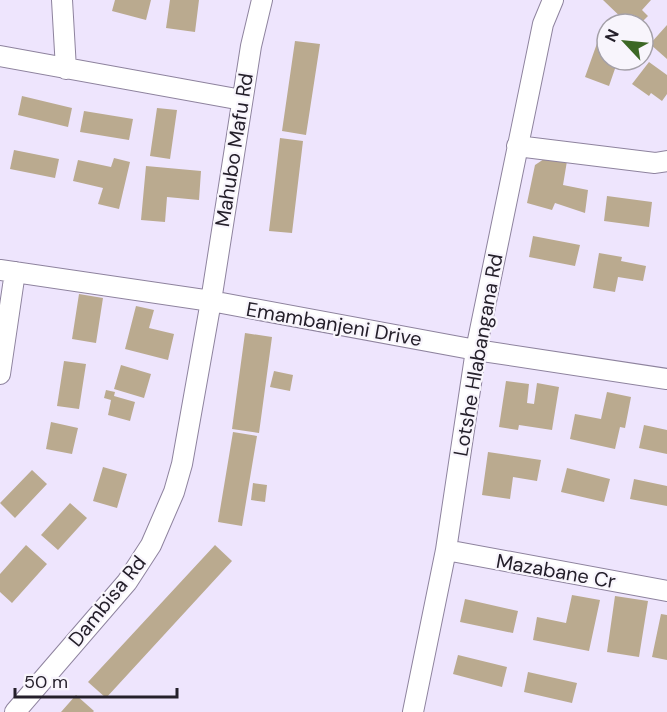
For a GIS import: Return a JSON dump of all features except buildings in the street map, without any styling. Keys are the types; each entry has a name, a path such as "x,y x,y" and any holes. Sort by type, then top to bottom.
{"street":[{"path":"62,0 66,69"},
{"name":"Mahubo Mafu Rd","path":"211,301 251,46 262,0"},
{"name":"Lotshe Hlabangana Rd","path":"413,712 446,550 476,350 543,24 553,0"},
{"path":"0,56 242,100"},
{"path":"517,146 655,163 667,161"},
{"path":"0,374 8,271"},
{"name":"Emambanjeni Drive","path":"8,271 211,301 476,350 667,379"},
{"name":"Dambisa Rd","path":"15,712 127,582 151,545 163,521 182,464 211,301"},
{"name":"Mazabane Cr","path":"446,550 667,591"}]}
